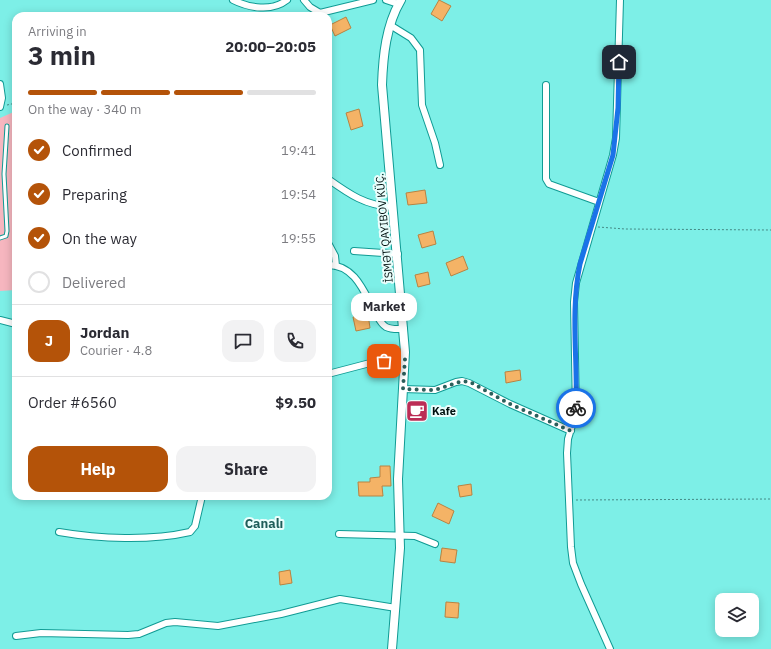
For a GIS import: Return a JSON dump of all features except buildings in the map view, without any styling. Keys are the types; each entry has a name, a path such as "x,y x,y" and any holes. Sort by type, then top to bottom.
{"street":[{"path":"233,0 247,6 266,7 279,5 287,0"},
{"path":"304,0 310,7 318,12"},
{"path":"324,12 373,0"},
{"path":"386,0 399,2 390,25 384,56 382,85 398,254 405,359 398,479 400,535 392,649"},
{"path":"610,649 580,584 573,562 568,500 567,453 576,412 574,302 576,283 613,155 616,138 620,0"},
{"path":"390,25 412,38 420,50 422,105 436,143 440,165"},
{"path":"0,84 2,98 0,106"},
{"path":"546,85 546,179 549,184 599,202"},
{"path":"332,182 359,200 372,205 393,207"},
{"path":"332,250 335,256 336,266"},
{"path":"354,251 398,254"},
{"path":"332,265 352,274 358,280 381,322 393,329 404,329"},
{"path":"0,320 12,323"},
{"path":"332,373 370,363 405,359"},
{"path":"403,389 435,390 462,381 470,382 510,404 571,431"},
{"path":"60,532 76,535 126,538 190,532 195,526 201,500"},
{"path":"339,534 415,536 435,544"},
{"path":"16,636 41,633 140,634 166,623 175,622 218,626 281,614 340,599 396,608"}],"lane":[{"path":"0,238 6,236 7,231 4,174 8,126"}],"path":[{"path":"0,106 12,104"},
{"path":"592,226 625,230 771,230"},
{"path":"568,500 771,499"}],"shaded area":[{"path":"12,113 12,290 0,291 0,118"}],"way so far":[{"path":"384,361 405,359 403,389 435,390 456,382 470,382 510,404 571,431 575,419 576,408"}],"place":[{"name":"Market","path":"384,361"},
{"name":"Kafe","path":"417,411"}],"district":[{"name":"Canalı","path":"264,523"}],"route":[{"path":"576,408 577,394 574,302 576,283 580,264 613,155 618,108 619,62"}]}
